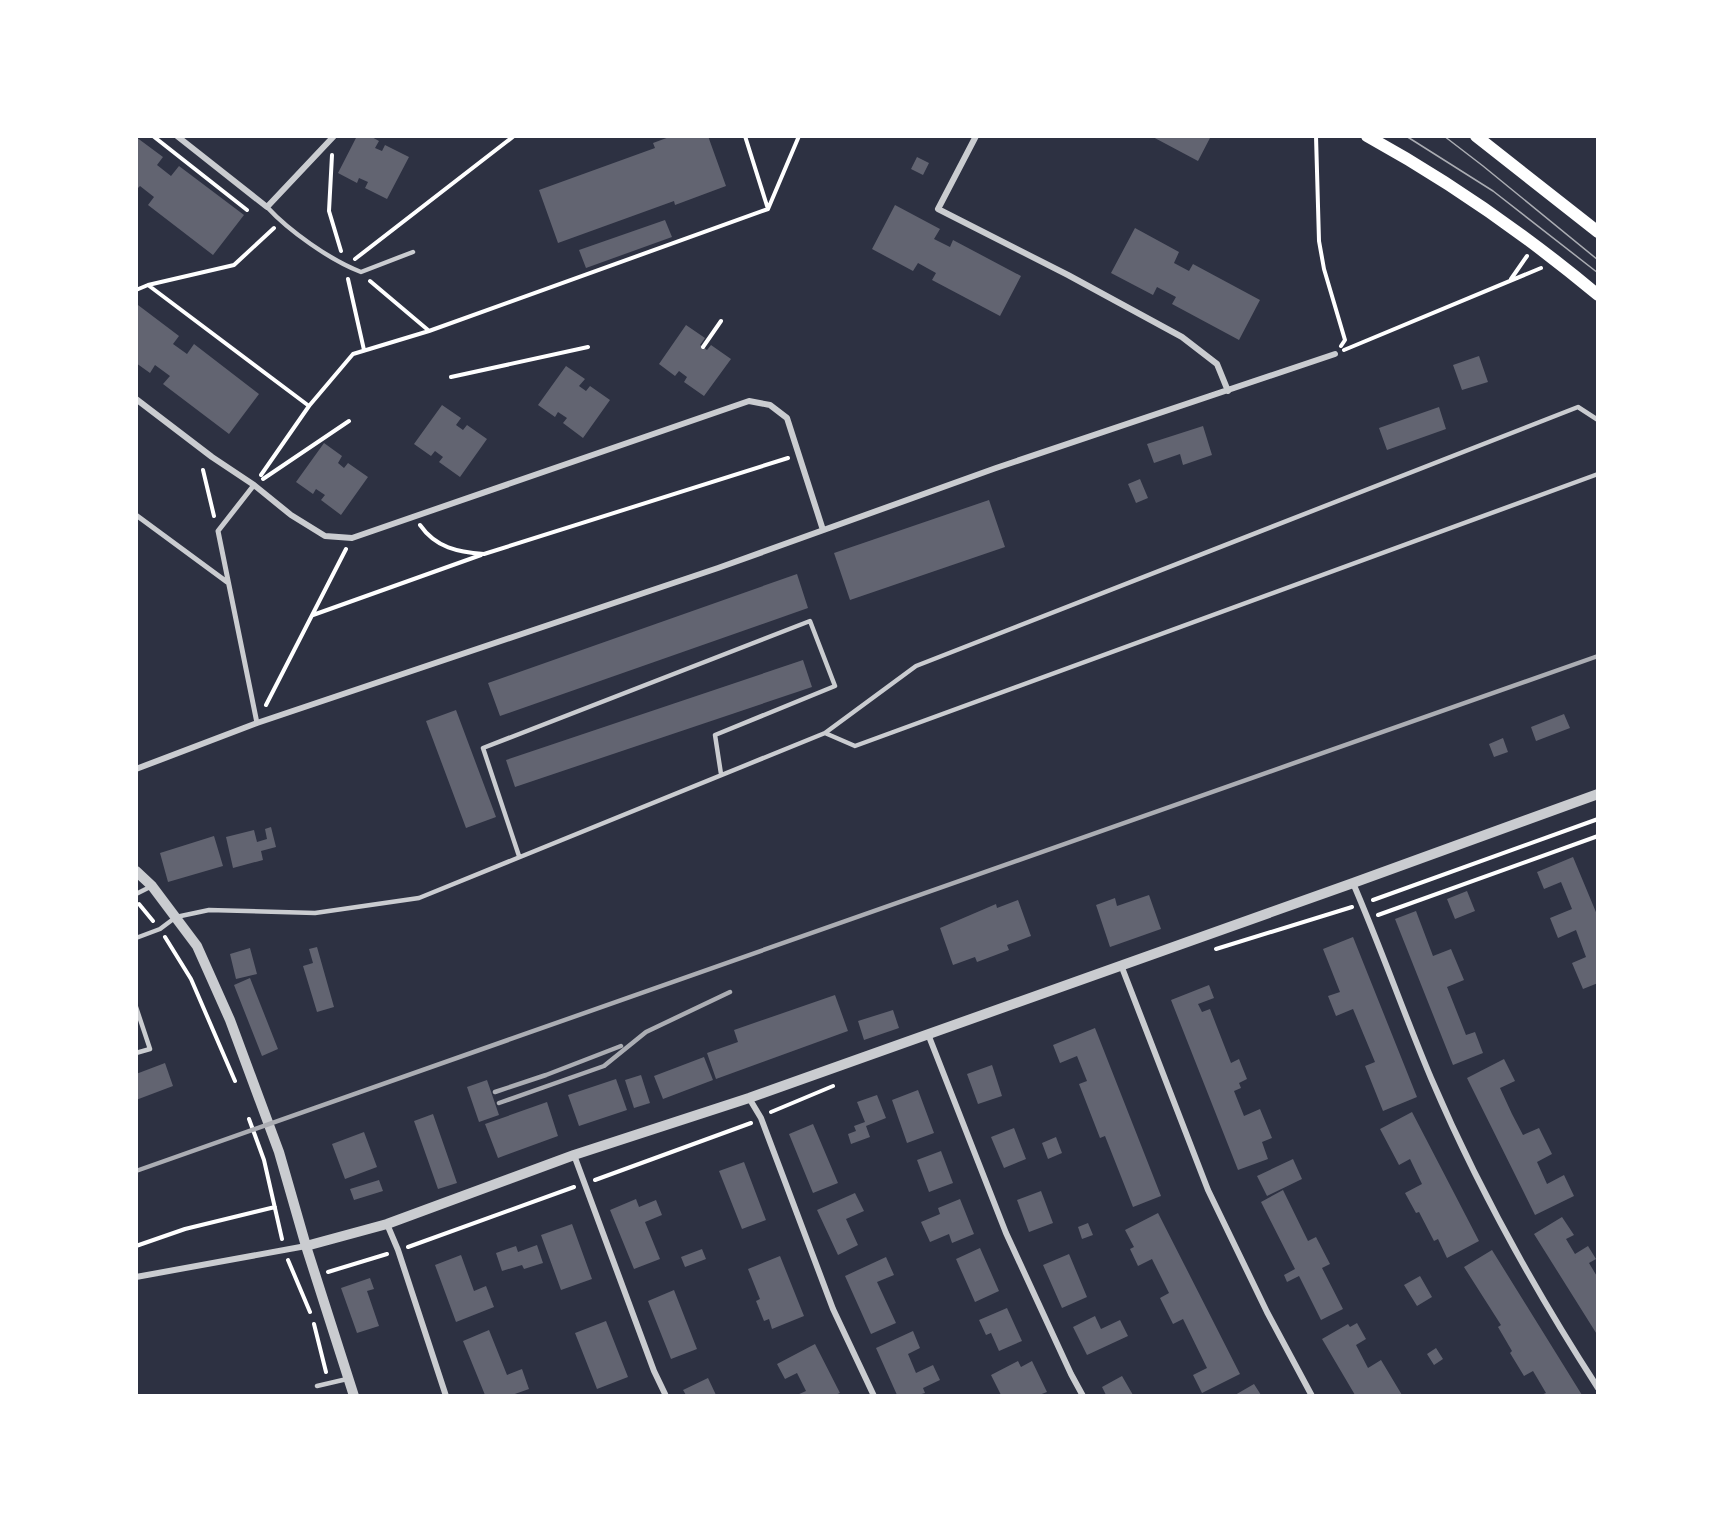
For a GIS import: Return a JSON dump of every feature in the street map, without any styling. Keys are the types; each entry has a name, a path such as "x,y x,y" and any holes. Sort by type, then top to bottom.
{"main road":[{"path":"1366,136 1456,189 1508,225 1598,295"},
{"path":"1476,136 1598,232"}],"street":[{"path":"177,136 267,207 334,136"},
{"path":"976,136 938,209 1068,275 1182,337 1217,364 1228,391"},
{"path":"136,770 257,723 718,568 996,468 1335,354"},
{"path":"136,399 212,456 254,484 291,515 326,536 352,538 749,401 770,405 787,418 823,530"},
{"path":"254,484 218,531 257,723"},
{"path":"136,515 227,582"},
{"path":"136,1277 186,1266 306,1246 387,1224 574,1155 749,1098 1597,794"},
{"path":"136,871 152,886 197,946 230,1020 279,1152 315,1276 354,1395"},
{"path":"1353,883 1432,1079 1490,1205 1565,1336 1598,1388"},
{"path":"1121,965 1208,1190 1267,1312 1312,1395"},
{"path":"928,1034 1006,1233 1071,1374 1083,1395"},
{"path":"749,1098 761,1118 833,1309 874,1395"},
{"path":"574,1155 654,1371 666,1395"},
{"path":"387,1224 398,1250 446,1395"}],"lane":[{"path":"267,207 281,223 345,266 361,272 413,252"},
{"path":"136,938 160,929 176,917 209,910 315,913 419,897 825,733 916,666 1578,407 1598,420"},
{"path":"825,733 855,747 1598,474"},
{"path":"519,856 483,747 810,621 835,686 715,735 721,774"},
{"path":"136,894 152,886"},
{"path":"136,1007 150,1049 136,1053"},
{"path":"317,1386 349,1379"}],"path":[{"path":"153,136 254,215"},
{"path":"345,266 514,136"},
{"path":"745,136 768,209"},
{"path":"254,484 309,406 353,354 429,331 768,209 799,136"},
{"path":"1316,136 1319,241 1324,269 1345,340 1335,354"},
{"path":"333,146 329,211 345,266 364,350"},
{"path":"136,290 147,285 234,265 281,223"},
{"path":"1511,279 1527,256"},
{"path":"1335,354 1541,268"},
{"path":"361,272 429,331"},
{"path":"147,285 309,406"},
{"path":"704,347 721,321"},
{"path":"451,377 588,347"},
{"path":"254,484 349,421"},
{"path":"313,615 484,554 800,454"},
{"path":"203,470 218,531"},
{"path":"415,517 437,543 449,549 484,554"},
{"path":"257,723 352,538"},
{"path":"1216,949 1362,904 1598,819"},
{"path":"1368,919 1598,836"},
{"path":"136,902 160,929 191,980 237,1086"},
{"path":"315,1276 398,1250 744,1128 775,1109 838,1084"},
{"path":"247,1112 264,1160 285,1250 312,1316 329,1383"},
{"path":"136,1246 185,1229 275,1207"}],"building":[{"path":"357,136 370,136 379,141 375,148 382,151 385,145 409,157 387,199 365,188 368,182 359,178 357,183 338,173"},
{"path":"672,136 708,136 726,186 675,205 674,201 558,243 539,190 655,148 653,143"},
{"path":"1151,136 1211,136 1198,161"},
{"path":"136,137 163,157 157,165 171,176 179,166 244,215 213,255 148,205 154,197 140,186 136,190"},
{"path":"917,157 929,163 923,175 911,169"},
{"path":"895,205 940,229 934,239 950,247 953,240 1021,276 1000,316 932,280 936,273 918,263 913,271 872,249"},
{"path":"665,220 672,237 586,268 579,250"},
{"path":"1135,228 1179,252 1174,263 1189,271 1193,264 1260,300 1239,340 1172,304 1176,297 1157,287 1153,295 1111,273"},
{"path":"138,305 179,336 173,344 187,354 194,344 259,394 229,434 163,384 170,376 155,365 150,373 136,363"},
{"path":"686,325 705,338 700,345 707,350 711,345 731,359 704,396 684,382 687,377 679,371 675,376 659,364"},
{"path":"1479,356 1488,382 1462,390 1453,365"},
{"path":"566,366 585,379 579,386 586,391 590,386 610,400 583,438 563,423 567,418 558,412 555,417 538,405"},
{"path":"442,405 461,418 456,425 463,430 467,425 487,439 460,477 439,462 443,457 435,451 431,456 414,444"},
{"path":"1439,407 1446,429 1387,450 1379,428"},
{"path":"1203,426 1212,455 1183,465 1180,454 1154,463 1147,444"},
{"path":"324,443 342,456 338,463 344,468 348,463 368,477 341,515 321,500 325,495 316,489 313,494 296,482"},
{"path":"1140,479 1148,498 1136,503 1128,484"},
{"path":"989,500 1005,547 850,600 834,553"},
{"path":"797,574 808,608 500,716 488,683"},
{"path":"803,660 812,687 515,787 506,760"},
{"path":"456,710 496,817 466,828 426,721"},
{"path":"1564,714 1570,728 1536,741 1531,727"},
{"path":"1503,738 1508,752 1494,757 1489,744"},
{"path":"271,827 276,847 261,851 263,860 233,868 226,837 254,830 257,842 267,839 265,829"},
{"path":"214,836 223,866 168,882 160,853"},
{"path":"1573,857 1598,917 1598,983 1583,989 1572,963 1586,957 1576,930 1558,938 1550,918 1572,909 1561,882 1544,889 1537,872"},
{"path":"1467,891 1475,911 1455,919 1447,899"},
{"path":"1149,895 1161,929 1110,947 1096,905 1115,898 1117,906"},
{"path":"1018,900 1031,936 1007,945 1009,950 977,962 975,957 953,965 940,928 996,904 997,908"},
{"path":"1416,911 1433,956 1451,949 1464,980 1447,987 1466,1035 1475,1032 1483,1053 1453,1065 1395,919"},
{"path":"1353,937 1417,1097 1383,1111 1365,1066 1375,1062 1353,1009 1336,1016 1328,996 1340,992 1323,949"},
{"path":"317,947 334,1007 317,1012 303,966 313,963 309,949"},
{"path":"250,948 257,974 236,979 230,954"},
{"path":"250,978 278,1049 262,1056 234,985"},
{"path":"1209,985 1214,998 1198,1004 1202,1012 1210,1009 1231,1063 1239,1059 1247,1079 1239,1083 1241,1088 1234,1091 1244,1116 1260,1109 1272,1138 1262,1142 1268,1159 1238,1170 1171,1000"},
{"path":"835,995 848,1031 716,1079 707,1053 738,1042 734,1030"},
{"path":"893,1010 899,1028 864,1040 858,1021"},
{"path":"1095,1028 1161,1196 1133,1207 1105,1136 1100,1138 1079,1084 1087,1081 1077,1056 1060,1063 1053,1045"},
{"path":"704,1057 713,1080 663,1099 654,1076"},
{"path":"1504,1059 1515,1081 1500,1088 1512,1114 1523,1135 1539,1128 1552,1154 1537,1162 1547,1184 1564,1175 1574,1196 1535,1215 1467,1078"},
{"path":"165,1063 173,1086 136,1100 136,1074"},
{"path":"992,1065 1002,1096 978,1104 967,1074"},
{"path":"641,1075 650,1103 634,1108 625,1080"},
{"path":"616,1079 627,1110 579,1126 568,1095"},
{"path":"487,1080 499,1115 479,1122 467,1087"},
{"path":"918,1090 934,1133 907,1143 892,1100"},
{"path":"877,1095 886,1118 866,1126 870,1137 851,1144 848,1134 856,1131 854,1126 865,1122 857,1102"},
{"path":"547,1102 558,1136 498,1158 485,1124"},
{"path":"1412,1112 1479,1241 1447,1258 1438,1239 1434,1241 1419,1212 1416,1213 1405,1193 1422,1184 1410,1159 1399,1165 1380,1129"},
{"path":"433,1114 457,1183 438,1189 414,1121"},
{"path":"813,1124 838,1183 813,1193 789,1134"},
{"path":"1014,1128 1026,1159 1004,1168 991,1137"},
{"path":"364,1132 377,1167 345,1179 332,1144"},
{"path":"1056,1137 1062,1153 1048,1159 1042,1143"},
{"path":"941,1151 953,1183 929,1192 917,1160"},
{"path":"1293,1159 1302,1179 1267,1196 1257,1176"},
{"path":"744,1162 766,1220 742,1229 719,1171"},
{"path":"379,1180 383,1191 354,1200 350,1189"},
{"path":"1283,1190 1308,1241 1316,1237 1330,1264 1322,1268 1343,1309 1321,1320 1299,1276 1287,1282 1284,1275 1295,1269 1261,1202"},
{"path":"1041,1191 1053,1223 1029,1232 1017,1200"},
{"path":"855,1193 864,1211 846,1219 858,1245 838,1255 817,1210"},
{"path":"636,1199 639,1207 656,1200 662,1215 645,1222 660,1259 634,1269 610,1210"},
{"path":"960,1199 974,1234 952,1243 949,1234 930,1242 921,1222 940,1214 938,1208"},
{"path":"1158,1213 1240,1374 1202,1393 1193,1375 1207,1368 1183,1319 1173,1324 1160,1298 1169,1293 1152,1259 1138,1266 1130,1249 1134,1247 1125,1230"},
{"path":"1562,1217 1574,1235 1566,1239 1575,1254 1588,1246 1596,1259 1589,1263 1598,1278 1598,1336 1534,1234"},
{"path":"1088,1223 1093,1235 1082,1239 1078,1227"},
{"path":"572,1224 592,1279 561,1290 541,1235"},
{"path":"537,1245 543,1263 524,1269 522,1265 502,1271 496,1253 516,1246 518,1252"},
{"path":"980,1248 999,1291 975,1302 956,1259"},
{"path":"702,1249 706,1259 685,1267 681,1257"},
{"path":"1492,1250 1582,1395 1541,1395 1546,1393 1533,1371 1524,1376 1498,1327 1501,1325 1464,1267"},
{"path":"1069,1254 1087,1297 1062,1308 1043,1265"},
{"path":"461,1255 474,1291 486,1286 494,1307 456,1322 435,1265"},
{"path":"780,1256 804,1316 772,1329 769,1319 764,1321 756,1301 760,1299 748,1269"},
{"path":"886,1257 894,1275 877,1282 896,1323 871,1334 845,1276"},
{"path":"1420,1276 1432,1297 1417,1306 1404,1285"},
{"path":"370,1278 374,1289 367,1291 379,1326 357,1333 341,1288"},
{"path":"674,1290 697,1349 671,1359 648,1301"},
{"path":"1007,1308 1022,1341 999,1351 991,1333 986,1335 979,1320"},
{"path":"1095,1316 1101,1329 1120,1320 1128,1336 1087,1355 1073,1327"},
{"path":"606,1321 628,1377 597,1389 575,1333"},
{"path":"1357,1323 1366,1339 1356,1345 1368,1368 1381,1360 1402,1395 1355,1395 1322,1339 1348,1324 1350,1327"},
{"path":"489,1330 507,1375 522,1369 529,1389 512,1395 485,1395 463,1341"},
{"path":"913,1331 920,1348 908,1354 916,1373 933,1365 940,1380 923,1388 925,1393 897,1395 876,1348"},
{"path":"815,1344 840,1393 797,1395 806,1391 797,1373 785,1379 777,1364"},
{"path":"1436,1348 1443,1359 1434,1365 1427,1354"},
{"path":"1018,1361 1021,1367 1032,1361 1047,1392 1039,1395 1001,1395 991,1375"},
{"path":"1122,1376 1133,1395 1106,1395 1102,1387"},
{"path":"708,1378 716,1395 686,1395 683,1390"},
{"path":"1254,1384 1261,1395 1235,1395"}],"tram line":[{"path":"1406,136 1493,191 1598,273"},
{"path":"1444,136 1598,260"}],"railway":[{"path":"136,1171 1598,656"},
{"path":"499,1103 604,1066 646,1032 730,992"},
{"path":"495,1092 621,1046"}]}
